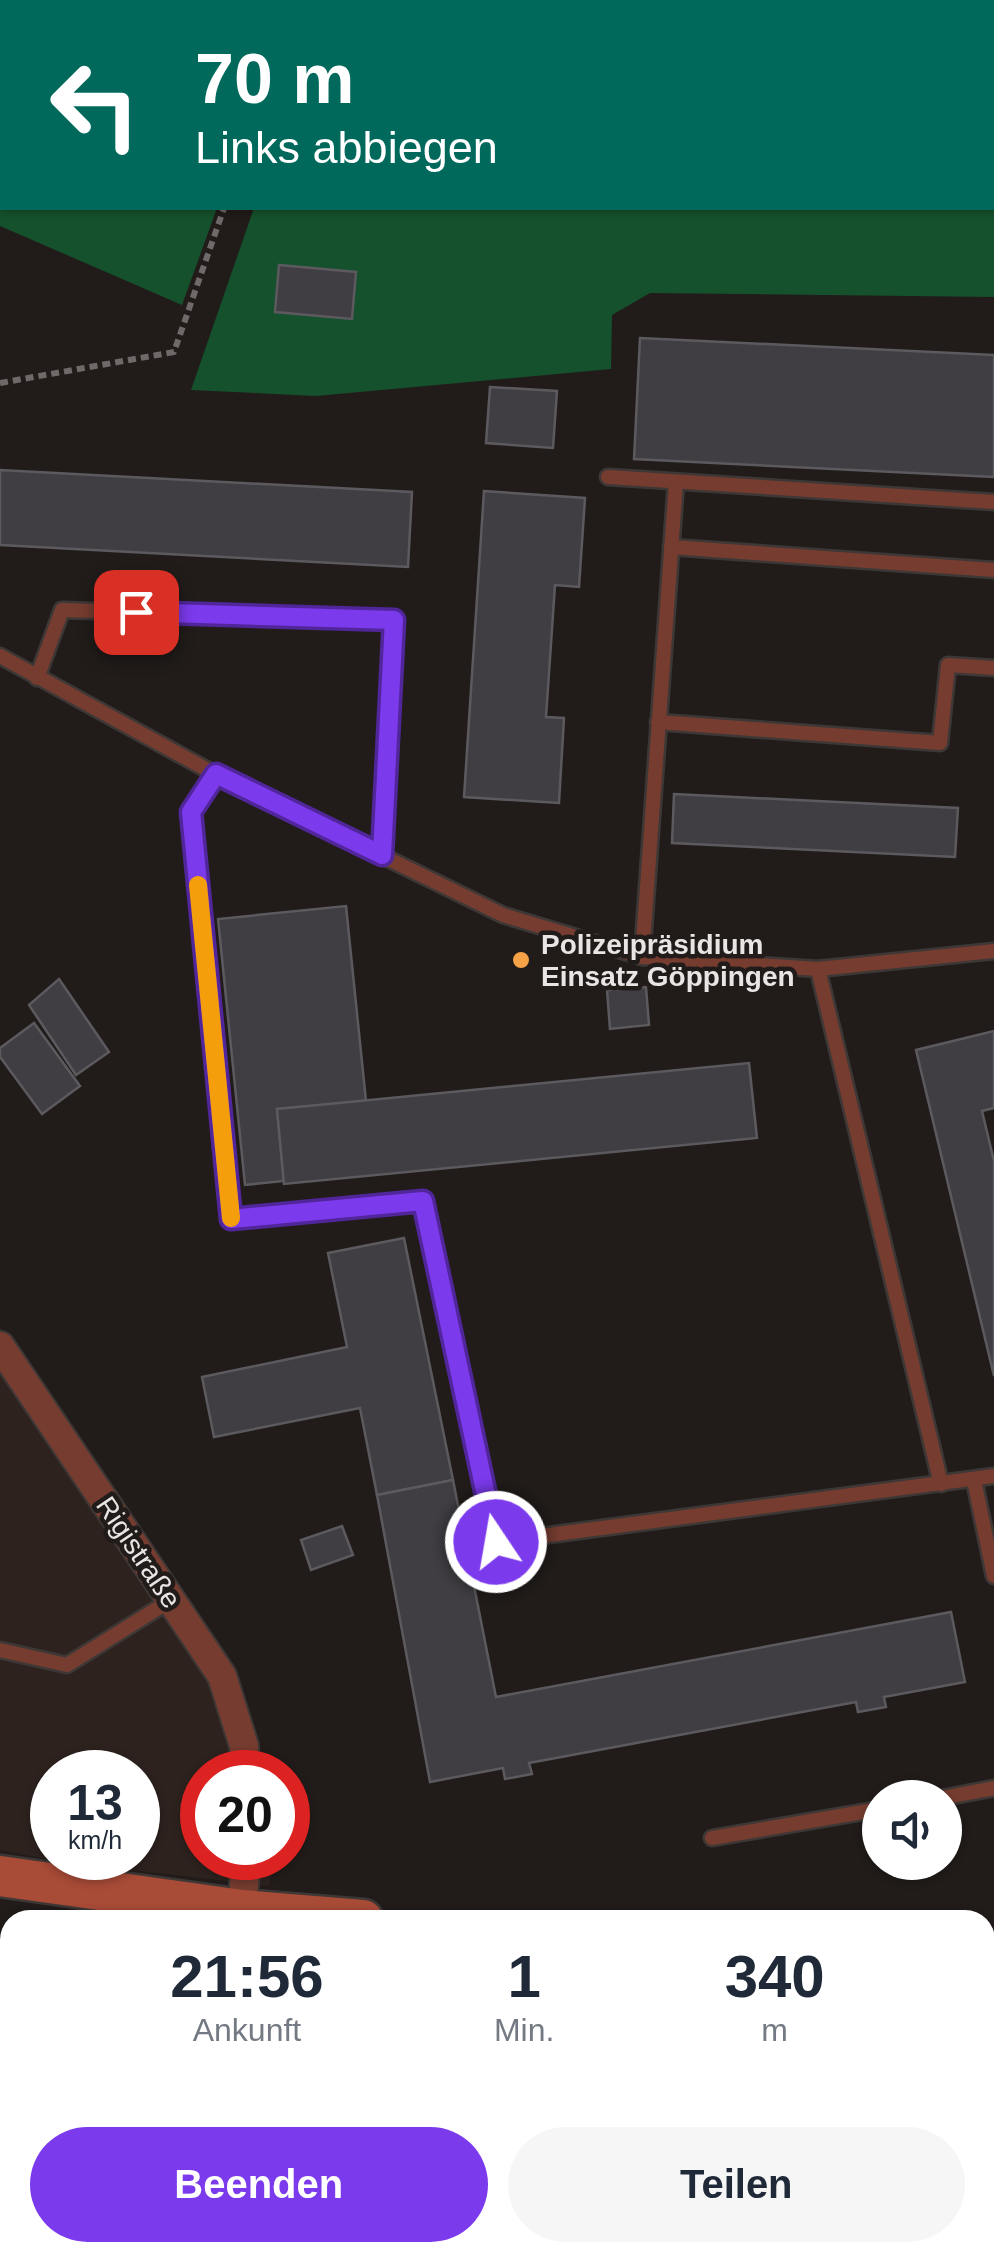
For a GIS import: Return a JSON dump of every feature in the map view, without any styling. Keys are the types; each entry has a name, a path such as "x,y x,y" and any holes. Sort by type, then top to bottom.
{"main road":[{"path":"0,1876 242,1910"}],"street":[{"name":"Rigistraße","path":"0,1346 222,1676 244,1750"},
{"path":"242,1910 244,1880"}],"lane":[{"path":"608,477 994,502"},
{"path":"642,957 676,482"},
{"path":"671,547 994,570"},
{"path":"37,678 62,610 394,620 382,855"},
{"path":"0,656 216,774 503,914 642,957 818,969 994,951"},
{"path":"658,722 940,743 948,666 994,668"},
{"path":"216,774 191,812 231,1219 423,1201 496,1542 994,1476"},
{"path":"818,969 941,1484"},
{"path":"974,1480 994,1576"},
{"path":"0,1650 67,1665 171,1600"},
{"path":"962,1794 994,1788"},
{"path":"712,1838 862,1811"}],"path":[{"path":"0,383 174,352 223,210"}],"shaded area":[{"path":"0,1327 241,1687 260,1750 180,1750 180,1876 160,1873 160,1750 30,1750 30,1856 0,1850"},
{"path":"218,1880 270,1880 270,1886"}],"green space":[{"path":"0,210 216,210 182,305 0,226"},
{"path":"253,210 994,210 994,297 650,293 612,315 611,369 316,396 191,390"}],"building":[{"path":"279,265 356,272 352,319 275,312"},
{"path":"640,338 994,355 994,477 634,459"},
{"path":"490,387 557,391 553,448 486,443"},
{"path":"0,470 412,492 408,567 0,545"},
{"path":"484,491 585,498 579,587 555,585 546,717 564,718 559,803 464,797"},
{"path":"674,794 958,808 955,857 672,843"},
{"path":"346,906 366,1101 277,1109 284,1181 245,1185 218,919"},
{"path":"59,979 109,1052 76,1075 29,1005"},
{"path":"646,987 649,1025 610,1029 607,990"},
{"path":"34,1023 80,1086 42,1114 0,1057 0,1048"},
{"path":"994,1031 994,1108 982,1111 994,1161 994,1376 916,1050"},
{"path":"749,1063 757,1138 284,1184 277,1109"},
{"path":"404,1238 453,1480 377,1495 360,1408 214,1437 202,1377 347,1347 328,1253"},
{"path":"453,1480 496,1697 951,1612 965,1682 884,1697 886,1707 858,1712 856,1702 529,1763 532,1774 505,1779 503,1768 430,1782 377,1495"},
{"path":"342,1526 353,1555 311,1570 301,1540"}],"slow traffic":[{"path":"198,885 231,1218"}],"place":[{"name":"Polizeipräsidium Einsatz Göppingen","path":"521,960"}],"route":[{"path":"136,612 394,620 382,855 216,774 191,812 231,1219 423,1201 496,1542"}]}
